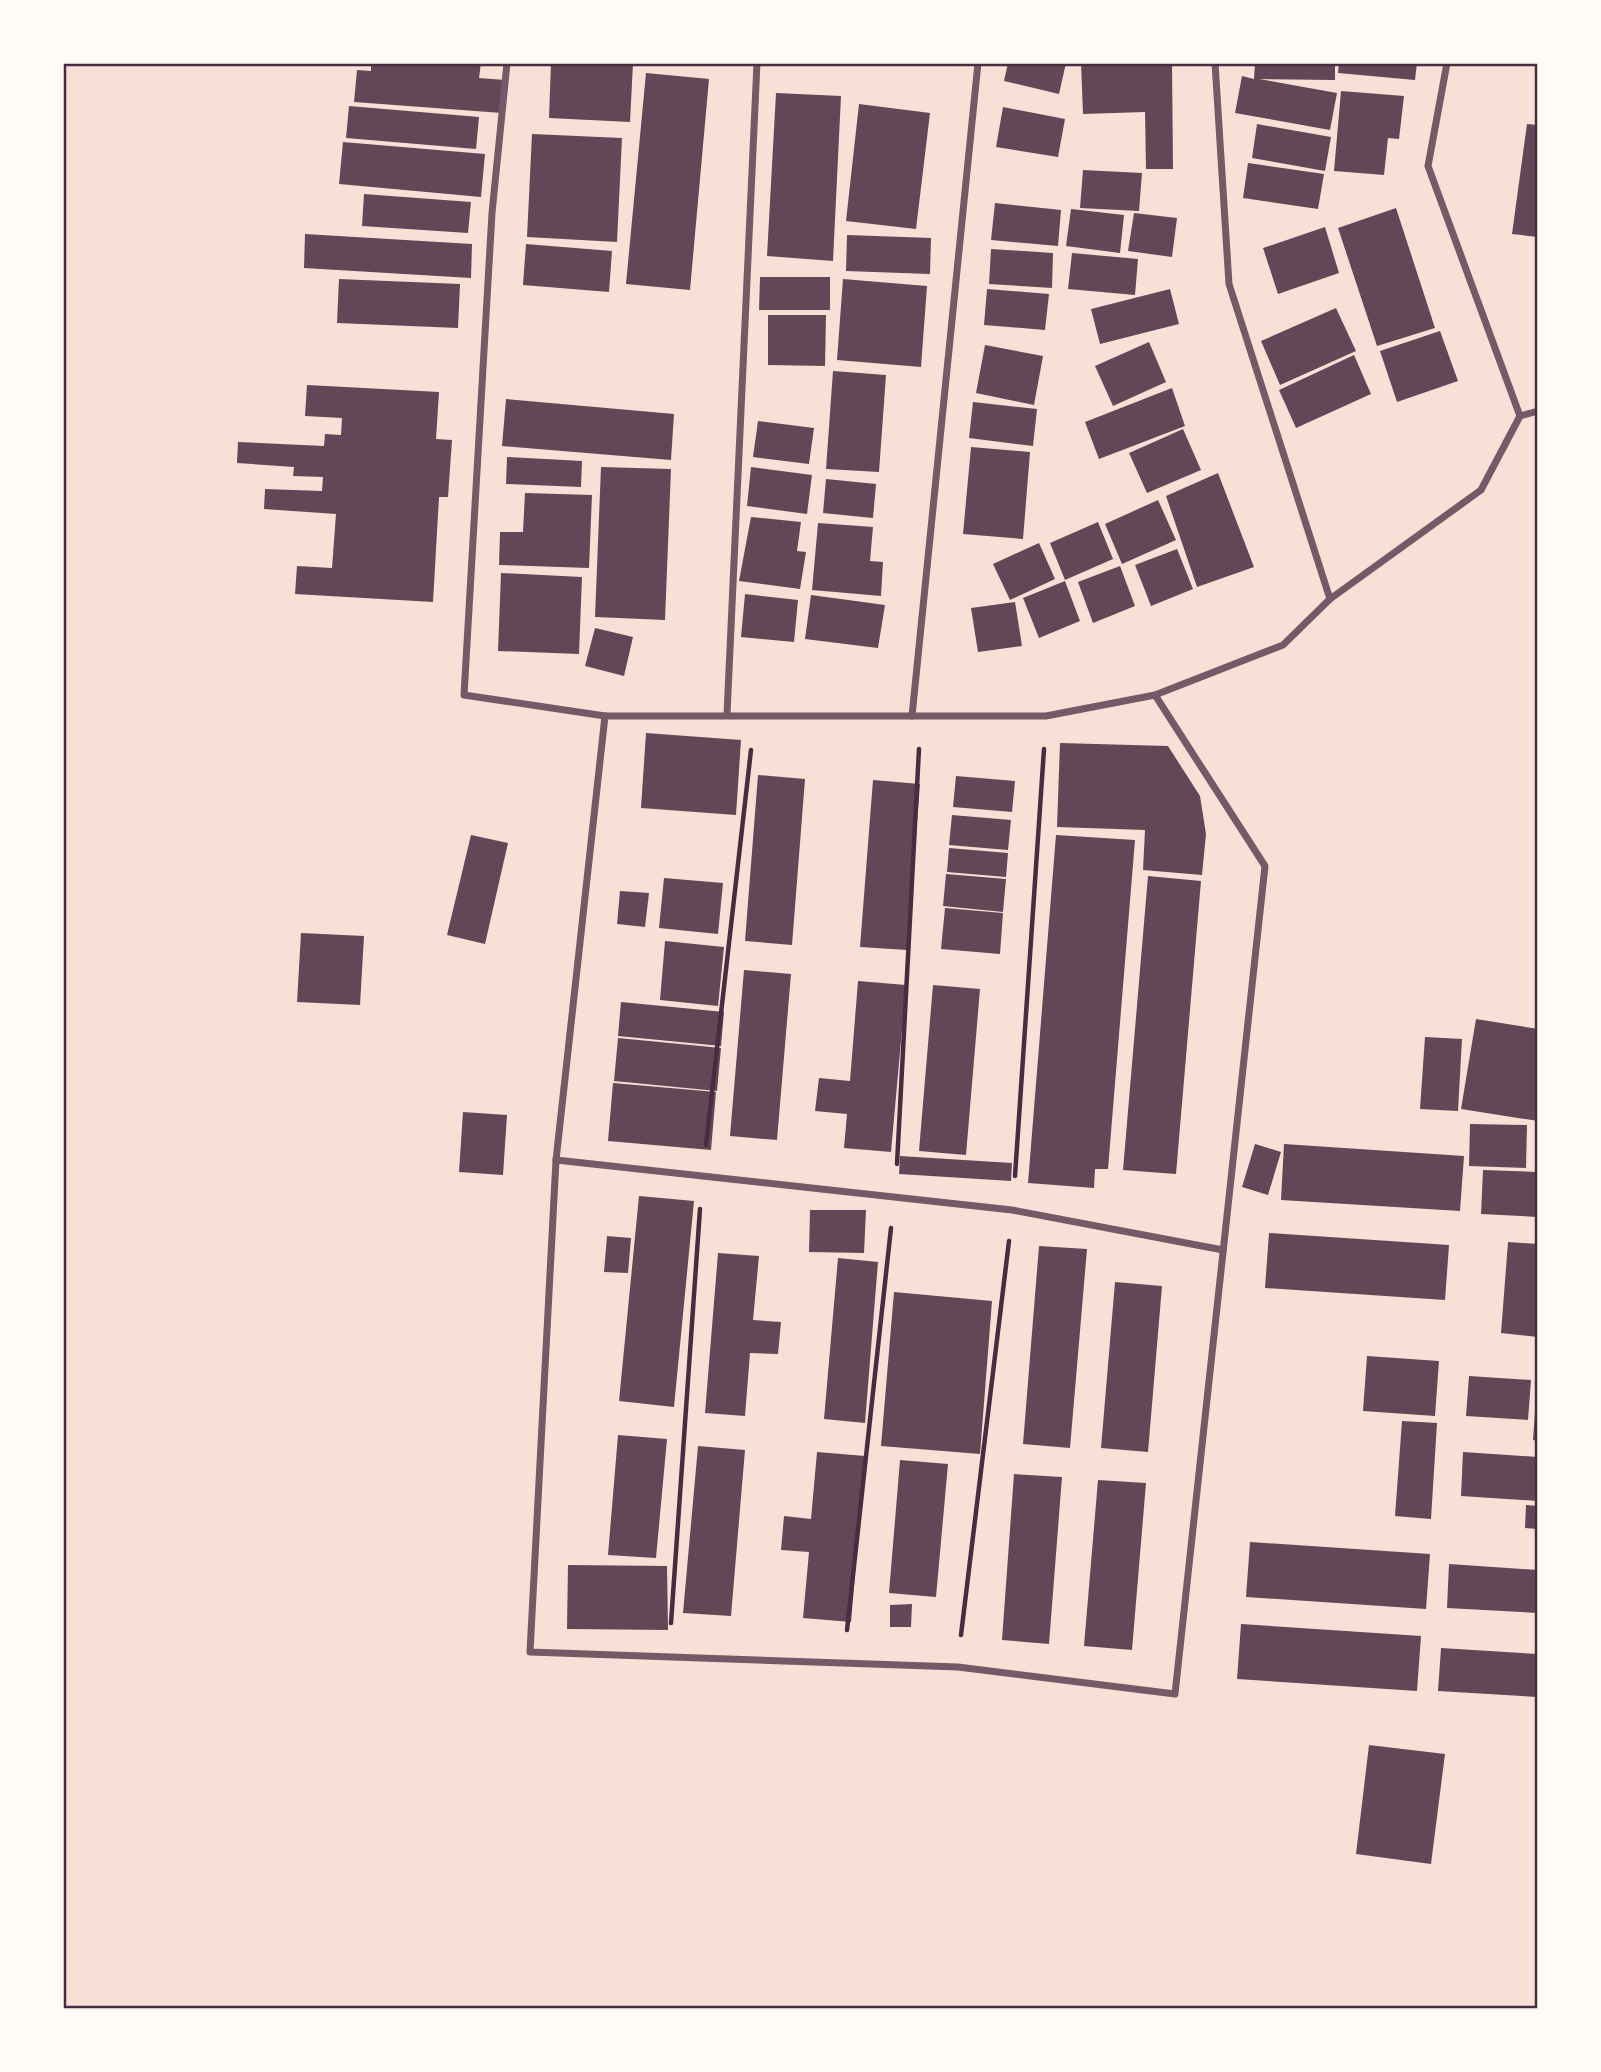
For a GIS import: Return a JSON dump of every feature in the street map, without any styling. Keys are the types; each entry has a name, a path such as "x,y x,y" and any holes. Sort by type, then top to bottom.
{"street":[{"path":"507,63 492,213 464,695 605,716 1046,716 1155,695 1283,645 1330,599 1480,490 1520,416 1538,411"},
{"path":"727,714 757,63"},
{"path":"912,716 978,63"},
{"path":"1215,63 1230,284 1330,599"},
{"path":"1447,63 1428,166 1520,416"},
{"path":"605,716 556,1160 530,1652 958,1667 1175,1694 1265,866 1155,695"},
{"path":"556,1160 1013,1210 1223,1250"}],"building":[{"path":"371,63 481,63 479,78 505,80 502,113 354,102 357,70 371,71"},
{"path":"551,63 633,63 630,122 549,118"},
{"path":"1008,63 1066,63 1059,94 1004,81"},
{"path":"1081,63 1172,63 1173,169 1146,169 1145,112 1083,114"},
{"path":"1255,63 1335,63 1335,80 1259,79 1337,93 1330,130 1235,113 1242,76 1254,79"},
{"path":"1339,63 1417,63 1415,80 1338,73"},
{"path":"646,73 709,79 690,290 626,284"},
{"path":"1341,91 1404,96 1399,139 1388,138 1384,175 1334,171"},
{"path":"776,93 841,96 833,261 767,256"},
{"path":"859,104 930,113 916,229 846,221"},
{"path":"349,106 479,117 476,149 346,138"},
{"path":"1003,107 1065,119 1058,157 996,147"},
{"path":"1257,124 1331,137 1325,171 1252,158"},
{"path":"1527,124 1538,125 1538,237 1512,234"},
{"path":"532,134 622,138 617,242 527,237"},
{"path":"343,142 485,154 481,197 339,184"},
{"path":"1248,163 1324,174 1318,209 1243,198"},
{"path":"1083,170 1142,173 1139,211 1080,208"},
{"path":"364,194 471,202 468,233 362,226"},
{"path":"995,203 1061,210 1058,246 991,240"},
{"path":"1396,208 1435,328 1377,346 1338,228"},
{"path":"1071,209 1124,215 1120,253 1066,246"},
{"path":"1134,213 1177,218 1172,257 1128,251"},
{"path":"1325,227 1339,273 1278,294 1263,248"},
{"path":"305,234 472,244 471,278 304,268"},
{"path":"847,235 931,238 930,274 846,271"},
{"path":"526,244 612,251 609,292 523,285"},
{"path":"991,249 1053,253 1052,288 989,284"},
{"path":"1072,253 1138,259 1135,295 1068,289"},
{"path":"760,277 830,277 830,310 759,310"},
{"path":"339,279 460,284 458,328 337,323"},
{"path":"843,279 927,286 921,367 837,360"},
{"path":"987,289 1049,294 1045,330 984,325"},
{"path":"1170,289 1179,324 1100,344 1091,309"},
{"path":"1336,308 1356,351 1280,385 1261,341"},
{"path":"768,315 826,315 825,366 768,365"},
{"path":"1440,331 1458,381 1397,402 1380,351"},
{"path":"1149,342 1166,382 1113,406 1095,366"},
{"path":"985,345 1043,356 1034,405 976,393"},
{"path":"1354,355 1371,394 1296,428 1279,390"},
{"path":"833,371 886,375 879,472 826,469"},
{"path":"307,385 439,392 436,439 452,440 448,497 439,497 433,602 295,594 297,566 332,568 336,514 264,509 265,489 322,491 323,477 293,476 294,467 237,463 238,442 324,446 325,434 341,435 342,418 305,416"},
{"path":"1172,388 1185,426 1099,459 1085,422"},
{"path":"506,399 674,414 671,460 502,446"},
{"path":"973,402 1037,409 1033,446 969,438"},
{"path":"758,421 814,428 809,464 753,457"},
{"path":"1183,429 1201,470 1147,493 1129,453"},
{"path":"971,447 1030,452 1023,539 963,534"},
{"path":"507,457 582,461 581,487 506,484"},
{"path":"601,467 671,469 665,620 595,617"},
{"path":"751,467 812,475 807,514 747,506"},
{"path":"1218,473 1254,567 1197,587 1166,496"},
{"path":"826,479 876,484 873,518 823,513"},
{"path":"525,493 592,495 589,568 499,565 500,532 523,532"},
{"path":"1158,500 1176,540 1122,564 1105,524"},
{"path":"751,517 801,522 797,551 806,552 800,589 739,581"},
{"path":"1098,522 1113,559 1065,580 1050,543"},
{"path":"818,523 873,527 870,561 883,562 881,596 812,590"},
{"path":"1039,543 1055,579 1010,600 993,564"},
{"path":"1177,549 1193,589 1151,606 1135,565"},
{"path":"1120,566 1135,606 1093,623 1078,582"},
{"path":"501,573 582,577 579,654 498,651"},
{"path":"1065,581 1080,621 1039,638 1023,598"},
{"path":"745,594 798,600 794,642 741,637"},
{"path":"811,595 885,605 878,648 805,639"},
{"path":"1015,602 1022,646 978,652 971,608"},
{"path":"595,628 633,637 624,676 585,666"},
{"path":"646,733 741,740 736,815 641,808"},
{"path":"1060,743 1168,746 1200,796 1206,834 1202,875 1143,870 1145,830 1057,827"},
{"path":"758,775 805,779 792,945 745,941"},
{"path":"956,776 1015,781 1012,812 953,807"},
{"path":"873,780 920,784 907,950 860,947"},
{"path":"952,815 1011,820 1008,850 949,845"},
{"path":"471,835 508,843 485,944 447,935"},
{"path":"1056,835 1135,840 1108,1169 1095,1169 1094,1188 1028,1183"},
{"path":"949,848 1008,853 1006,877 947,872"},
{"path":"946,874 1006,879 1003,912 943,906"},
{"path":"1148,876 1201,881 1176,1174 1123,1170"},
{"path":"664,878 723,883 718,934 659,928"},
{"path":"620,891 649,893 645,927 617,924"},
{"path":"945,908 1003,913 1000,954 941,949"},
{"path":"301,933 364,936 360,1005 297,1002"},
{"path":"665,941 724,947 718,1006 660,1000"},
{"path":"744,970 791,974 777,1140 730,1136"},
{"path":"858,981 906,985 891,1152 844,1148 847,1114 815,1111 819,1078 850,1081"},
{"path":"933,985 980,989 966,1155 919,1151"},
{"path":"621,1002 724,1012 721,1046 618,1036"},
{"path":"1476,1019 1538,1029 1538,1121 1461,1109"},
{"path":"1425,1037 1462,1039 1458,1111 1420,1109"},
{"path":"618,1038 721,1048 717,1091 614,1081"},
{"path":"613,1083 716,1092 711,1150 608,1141"},
{"path":"463,1112 507,1115 503,1175 459,1172"},
{"path":"1470,1124 1527,1125 1526,1168 1469,1166"},
{"path":"1255,1144 1281,1152 1268,1195 1242,1187"},
{"path":"1284,1144 1464,1156 1460,1211 1281,1200"},
{"path":"900,1156 1012,1163 1011,1181 899,1174"},
{"path":"1483,1170 1538,1172 1538,1217 1481,1214"},
{"path":"639,1196 694,1201 674,1407 619,1401"},
{"path":"810,1210 866,1210 864,1253 809,1252"},
{"path":"1269,1233 1449,1245 1445,1300 1265,1288"},
{"path":"607,1236 631,1238 628,1273 604,1272"},
{"path":"1508,1242 1538,1244 1538,1337 1501,1333"},
{"path":"1039,1246 1087,1249 1070,1448 1023,1444"},
{"path":"718,1253 759,1256 753,1320 781,1322 778,1354 750,1353 745,1416 705,1413"},
{"path":"838,1258 878,1262 865,1423 824,1419"},
{"path":"1115,1282 1162,1286 1148,1452 1101,1448"},
{"path":"894,1292 992,1301 980,1454 881,1446"},
{"path":"1367,1356 1439,1361 1435,1416 1363,1411"},
{"path":"1469,1376 1531,1380 1528,1420 1466,1416"},
{"path":"1538,1398 1538,1441 1533,1440"},
{"path":"1402,1421 1437,1423 1431,1519 1395,1516"},
{"path":"618,1435 667,1439 656,1558 608,1555"},
{"path":"698,1446 745,1450 731,1616 683,1613"},
{"path":"817,1452 865,1456 851,1622 803,1618 809,1552 781,1550 784,1516 811,1519"},
{"path":"1463,1452 1538,1457 1538,1501 1461,1496"},
{"path":"900,1460 948,1464 936,1597 889,1593"},
{"path":"1014,1474 1062,1477 1049,1644 1002,1640"},
{"path":"1098,1480 1146,1483 1132,1650 1084,1646"},
{"path":"1526,1505 1538,1506 1538,1529 1525,1528"},
{"path":"1250,1542 1430,1554 1426,1609 1246,1597"},
{"path":"1449,1564 1538,1570 1538,1613 1447,1608"},
{"path":"568,1565 667,1566 668,1630 567,1629"},
{"path":"912,1604 911,1627 890,1627 890,1605"},
{"path":"1241,1624 1421,1636 1417,1691 1237,1679"},
{"path":"1441,1648 1538,1654 1538,1697 1438,1691"},
{"path":"1369,1745 1445,1754 1431,1864 1356,1854"}]}
